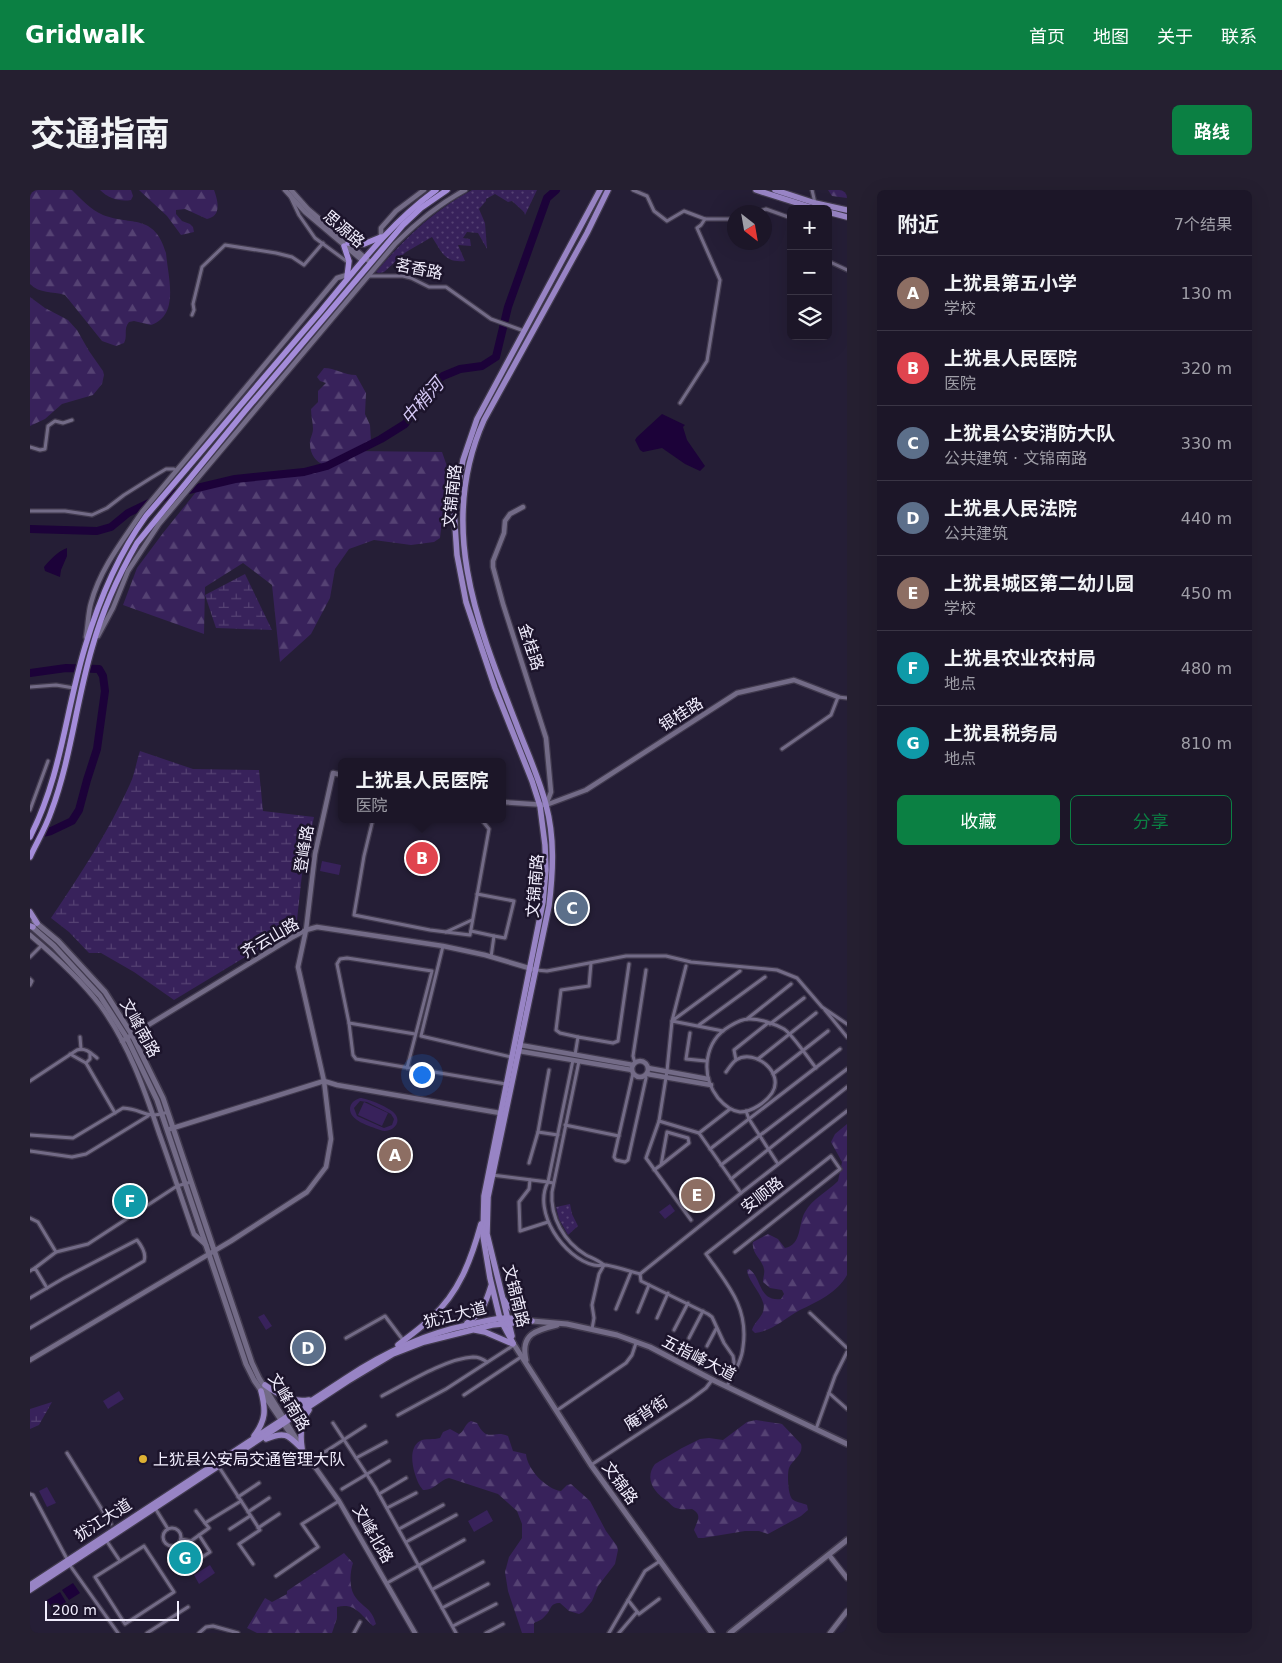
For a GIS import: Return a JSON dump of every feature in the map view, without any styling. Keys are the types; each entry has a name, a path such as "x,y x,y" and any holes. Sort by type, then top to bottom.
{"highway":[{"path":"30,857 51,814 62,778 92,648 111,595 124,565 137,542 362,272 381,238 418,202 436,190"},
{"path":"30,837 40,817 56,774 84,647 118,558 144,514 191,464 350,274 367,261 421,208 447,190"},
{"path":"350,274 346,244 364,244 381,238"}],"main road":[{"name":"文锦南路","path":"543,806 496,688 466,602 456,555 454,510 463,460 477,419 600,190"},
{"name":"文锦南路","path":"505,1321 502,1298 487,1234 488,1197 520,1048 533,969 546,870 544,824 538,780 498,677 473,600 463,552 462,510 464,488 471,454 484,420 608,190"},
{"path":"756,190 805,205"},
{"path":"775,190 808,205"},
{"path":"832,209 847,210"},
{"path":"832,213 847,217"},
{"path":"30,912 32,925"},
{"name":"文峰南路","path":"30,917 32,925 95,990 127,1038 163,1098 165,1113 212,1252 246,1364 302,1449"},
{"name":"文锦南路","path":"514,1344 492,1284 482,1236 483,1215 484,1196 500,1113 533,969"},
{"name":"文峰南路","path":"188,1182 207,1246 212,1252"},
{"path":"391,1351 431,1318 450,1297 462,1279 473,1254 483,1215"},
{"path":"464,1325 478,1316 492,1284"},
{"path":"502,1298 512,1309 532,1321"},
{"name":"犹江大道","path":"30,1585 313,1402 394,1354 424,1342 505,1321"},
{"name":"犹江大道","path":"313,1402 366,1364 422,1336 464,1325 505,1321 532,1321"},
{"name":"五指峰大道","path":"532,1321 564,1323 650,1347 712,1380 847,1444"},
{"path":"528,1365 524,1352 528,1337 541,1328 564,1323"},
{"path":"470,1330 485,1332 514,1344"},
{"name":"文锦路","path":"514,1344 591,1465 712,1633"},
{"path":"252,1442 264,1418 263,1388 283,1397 313,1402 305,1415 300,1429 302,1449"},
{"path":"252,1442 284,1434 290,1436 302,1449"},
{"name":"犹江大道","path":"30,1590 68,1561 106,1540 219,1467 252,1442"},
{"path":"730,1633 847,1540"}],"street":[{"name":"思源路","path":"285,190 305,212 367,261"},
{"name":"思源路","path":"291,190 308,209 346,244"},
{"path":"381,238 381,228 396,211 424,190"},
{"path":"92,648 113,608 128,571 174,507 395,244 412,227 445,201 465,190"},
{"path":"633,190 647,196 654,211 667,221 684,211 705,219 727,219"},
{"path":"812,190 812,205"},
{"path":"291,197 299,215 316,238 349,263"},
{"path":"772,212 787,217"},
{"path":"680,404 707,361 720,280 697,228 705,219"},
{"path":"192,315 202,267 225,245 276,253 292,258 304,265 323,244"},
{"path":"832,262 847,270"},
{"path":"362,272 368,276"},
{"path":"144,514 176,471 337,278 350,274"},
{"name":"茗香路","path":"368,276 403,276 429,287 446,287 492,320 524,331"},
{"path":"30,447 40,450 45,449 48,426 55,420 63,422 72,420"},
{"path":"30,511 65,511 92,515 108,508 150,478 166,470 176,471"},
{"name":"金桂路","path":"523,507 510,514 506,521 504,533 493,561 493,567 546,738 551,792 543,806"},
{"name":"银桂路","path":"543,806 586,790 737,693 794,680 838,696"},
{"path":"30,687 56,686 75,688"},
{"path":"782,749 831,716 838,696 847,698"},
{"path":"30,810 48,761"},
{"name":"登峰路","path":"30,1360 212,1252 307,1192 326,1167 331,1139 324,1081 298,967 306,930 314,854 333,773 338,774"},
{"path":"506,802 543,806"},
{"path":"372,823 362,865 354,915 470,935 489,829 487,825"},
{"path":"471,931 505,938 514,901 477,894"},
{"path":"445,932 473,920"},
{"name":"齐云山路","path":"127,1038 306,930 317,927 443,946 533,969"},
{"path":"30,935 68,970 127,1038 151,1116 194,1234 207,1246"},
{"path":"491,957 494,936"},
{"path":"30,957 42,945"},
{"path":"443,946 421,1036 512,1057"},
{"path":"533,969 547,971 626,956 666,956 692,962 777,970 796,978 847,1037"},
{"path":"407,1068 432,971 347,958 340,959 337,964 354,1058 407,1068 506,1084"},
{"path":"590,963 589,986 562,990 556,1030 560,1033 613,1043 618,1041 630,964"},
{"path":"686,966 672,1020 667,1071 659,1120 646,1158 691,1220"},
{"path":"520,1048 576,1061 633,1068 642,1061 647,1064 648,1068 628,1160 625,1162 616,1160 614,1157 633,1068 633,1056 646,970"},
{"path":"672,1020 740,971"},
{"path":"698,1026 765,977"},
{"path":"30,979 32,981 30,985"},
{"path":"726,1072 736,1060 747,1056 758,1059 776,1079 776,1086 771,1094 758,1106 746,1111 741,1112 730,1109 722,1103 708,1079 706,1061 714,1040 723,1031 746,1018 791,984"},
{"path":"736,1060 734,1050 804,998"},
{"path":"822,1006 847,1024"},
{"path":"758,1059 816,1013"},
{"path":"746,1018 786,1030 816,1068"},
{"path":"672,1020 723,1031"},
{"path":"349,1023 415,1034"},
{"path":"773,1074 828,1031"},
{"path":"690,1033 686,1059 706,1061"},
{"path":"80,1037 81,1049"},
{"path":"578,1037 566,1125 553,1183 552,1204 556,1221 568,1240 588,1256 604,1265 640,1274"},
{"path":"520,1048 576,1055 633,1068 640,1077 646,1075 666,1077 711,1085"},
{"path":"30,1081 70,1054 81,1049 90,1052 97,1058"},
{"path":"710,1149 840,1049"},
{"path":"86,1063 90,1060 90,1052"},
{"path":"70,1054 86,1063 114,1114"},
{"path":"576,1061 548,1182 544,1190 544,1205 549,1223 563,1244 585,1261 596,1266 604,1265"},
{"path":"648,1068 708,1079"},
{"path":"721,1165 847,1069"},
{"path":"529,1163 538,1132 549,1070"},
{"path":"171,1129 324,1081 337,1085 500,1113"},
{"path":"731,1179 847,1087"},
{"path":"30,1135 72,1138 126,1108 151,1116"},
{"path":"699,1133 730,1109"},
{"path":"746,1111 749,1119 778,1164"},
{"path":"640,1274 740,1193 847,1111"},
{"path":"30,1152 72,1157 86,1154 151,1116 165,1113"},
{"path":"659,1120 699,1133 740,1193"},
{"path":"566,1125 619,1136"},
{"path":"538,1132 558,1135"},
{"path":"654,1170 661,1165 689,1143 688,1138 667,1132 661,1165"},
{"name":"安顺路","path":"727,1387 743,1348 743,1318 732,1290 706,1254 831,1156 840,1169 735,1252"},
{"path":"492,1175 553,1183"},
{"path":"530,1180 529,1189 519,1202 520,1231 556,1221"},
{"path":"30,1271 56,1252 88,1244 177,1186 188,1182"},
{"path":"544,1205 552,1204"},
{"path":"30,1218 38,1222 56,1252"},
{"path":"30,1298 137,1240 142,1246 144,1260 30,1328"},
{"path":"585,1261 588,1256"},
{"path":"592,1330 594,1318 592,1305 599,1274 604,1265"},
{"path":"35,1268 47,1288"},
{"path":"616,1308 631,1272"},
{"path":"640,1274 641,1281 688,1303 712,1317 716,1330 733,1356 734,1362 730,1380"},
{"path":"638,1312 650,1285"},
{"path":"657,1318 668,1293"},
{"path":"674,1330 688,1303"},
{"path":"689,1338 703,1311"},
{"path":"810,1312 847,1348"},
{"path":"346,1338 385,1316 404,1341"},
{"path":"707,1346 716,1330"},
{"path":"556,1410 626,1363 632,1355 636,1342"},
{"path":"398,1415 446,1389 514,1344"},
{"path":"815,1430 847,1352"},
{"path":"464,1395 522,1356"},
{"path":"382,1396 435,1368 466,1358 478,1357 488,1362"},
{"name":"庵背街","path":"591,1465 690,1400 706,1388 712,1380"},
{"path":"829,1393 847,1409"},
{"path":"333,1423 379,1494 456,1633"},
{"path":"320,1455 365,1426"},
{"path":"356,1458 386,1442"},
{"name":"文峰北路","path":"302,1449 340,1501 416,1633"},
{"path":"67,1453 111,1524"},
{"path":"342,1489 390,1461"},
{"path":"219,1467 260,1530 239,1544 253,1564"},
{"path":"379,1494 406,1478"},
{"path":"238,1497 259,1483"},
{"path":"387,1508 416,1492"},
{"path":"30,1494 33,1495 68,1561 118,1633"},
{"path":"248,1512 269,1498"},
{"path":"205,1523 240,1501"},
{"path":"276,1576 318,1547 302,1524 340,1501"},
{"path":"399,1529 444,1505"},
{"path":"155,1508 168,1529"},
{"path":"182,1539 191,1541 209,1528 196,1511"},
{"path":"258,1528 280,1514"},
{"path":"406,1542 456,1515"},
{"path":"230,1529 250,1516"},
{"path":"172,1527 179,1530 182,1539 175,1545 168,1545 163,1537 165,1531 172,1527"},
{"path":"181,1571 210,1552 199,1535"},
{"path":"106,1540 120,1561"},
{"path":"387,1584 464,1540"},
{"path":"144,1546 174,1592 125,1624 94,1577 120,1561 144,1546"},
{"path":"828,1555 847,1578"},
{"path":"609,1633 645,1571 660,1561"},
{"path":"432,1590 483,1562"},
{"path":"442,1608 488,1584"},
{"path":"637,1612 639,1614 659,1599"},
{"path":"628,1600 637,1612"},
{"path":"453,1626 496,1604"},
{"path":"147,1633 188,1607"},
{"path":"619,1633 637,1612"},
{"path":"830,1633 847,1612"},
{"path":"354,1633 360,1622"},
{"path":"486,1633 503,1624"},
{"path":"199,1633 206,1627 238,1633"},
{"path":"222,1633 226,1630"}],"green space":[{"path":"30,190 72,190 86,204 99,213 141,223 155,232 161,240 166,253 170,284 169,304 166,313 160,320 151,325 134,321 129,322 126,327 124,343 116,346 102,341 65,295 42,291 30,284"},
{"path":"100,190 131,190 133,196 131,200 118,200"},
{"path":"139,190 214,190 218,208 215,215 207,219 185,209 176,210 176,214 182,221 193,227 194,232 181,235 167,216"},
{"path":"472,190 537,190 525,215 512,201 508,202 495,194 486,199 479,209 485,223 487,249 478,233 467,232 463,238 470,239 471,246 458,245 465,261 448,258 441,252 432,237 406,252 384,272 376,272 420,226 444,207"},
{"path":"828,190 847,190 847,198 832,196"},
{"path":"30,297 45,308 68,320 77,330 104,375 102,384 93,395 62,404 45,419 30,426"},
{"path":"324,368 356,375 366,393 365,414 370,425 371,441 325,465 314,458 310,442 313,429 311,409 318,402 318,391 326,383 320,381 317,377"},
{"path":"354,451 442,452 448,469 440,538 434,542 411,545 374,540 349,549 335,569 330,598 311,634 280,662 272,585 243,563 205,587 204,634 123,605 137,568 196,492 235,479 304,472 327,466"},
{"path":"245,574 272,630 216,628 205,595"},
{"path":"140,751 193,769 259,770 263,811 314,817 302,874 297,920 290,930 174,1000 134,972 101,953 89,953 69,932 51,918 113,819 132,780"},
{"path":"322,861 341,865 339,875 320,871"},
{"path":"360,1098 389,1109 397,1118 396,1125 388,1131 384,1131 356,1120 350,1108 355,1100","holes":["360,1101 367,1102 391,1114 394,1119 392,1125 384,1128 357,1116 354,1108"]},
{"path":"364,1102 388,1113 382,1126 358,1115"},
{"path":"847,1124 847,1275 838,1287 826,1296 773,1327 755,1333 752,1330 764,1307 763,1301 747,1270 749,1269 753,1273 768,1297 781,1299 784,1294 782,1290 770,1288 763,1282 764,1269 755,1253 753,1242 768,1234 778,1239 785,1248 794,1243 808,1207 838,1181 842,1162 831,1142 835,1134"},
{"path":"570,1204 572,1214 578,1226 568,1235 559,1219 556,1207"},
{"path":"670,1204 675,1211 665,1219 659,1212"},
{"path":"264,1314 272,1326 266,1330 258,1317"},
{"path":"119,1391 124,1399 108,1409 103,1401"},
{"path":"52,1402 39,1425 30,1429 30,1409"},
{"path":"756,1420 782,1424 801,1444 800,1454 789,1468 788,1484 792,1499 807,1505 808,1510 801,1516 768,1534 759,1531 745,1531 698,1538 694,1530 698,1518 695,1511 675,1507 658,1494 652,1485 650,1475 652,1470 655,1464 700,1439 723,1440 747,1422"},
{"path":"471,1421 477,1423 484,1433 508,1436 513,1451 526,1454 527,1460 534,1472 549,1486 561,1491 571,1484 590,1501 606,1531 617,1546 615,1564 598,1586 592,1601 583,1612 579,1614 569,1611 560,1603 556,1603 543,1618 534,1623 534,1633 522,1633 508,1591 505,1572 509,1557 522,1538 522,1524 517,1511 498,1494 449,1478 427,1490 423,1490 420,1486 412,1462 413,1450 416,1445 422,1440 440,1438 443,1432 450,1429 459,1434"},
{"path":"47,1487 56,1503 47,1507 39,1491"},
{"path":"487,1510 493,1521 474,1532 468,1521"},
{"path":"344,1553 353,1563 350,1579 354,1595 369,1610 376,1624 373,1626 357,1610 349,1606 343,1606 337,1607 337,1618 332,1633 257,1633 247,1628 265,1598 272,1602 287,1594 287,1591"},
{"path":"210,1565 215,1573 199,1584 194,1575"}],"shaded area":[{"path":"662,414 685,425 683,427 687,440 705,466 700,471 685,464 662,448 643,452 640,450 635,440"},
{"path":"67,548 67,556 60,577 45,571 44,567 57,553"},
{"path":"73,1583 80,1593 69,1600 62,1590"},
{"path":"60,1592 66,1602 53,1610 47,1600"}],"waterway":[{"name":"中稍河","path":"30,529 97,531 111,527 128,513 176,493 235,479 304,472 327,466 381,439 405,424 433,384 443,376 460,369 482,366 496,357 508,307 547,198 556,190"},
{"path":"30,673 66,668 99,669 103,676 105,691 97,749 79,810 72,821 51,831 30,836"}],"place":[{"name":"上犹县人民医院","path":"422,858"},
{"name":"上犹县公安消防大队","path":"572,908"},
{"name":"上犹县第五小学","path":"395,1155"},
{"name":"上犹县城区第二幼儿园","path":"697,1195"},
{"name":"上犹县农业农村局","path":"130,1201"},
{"name":"上犹县人民法院","path":"308,1348"},
{"name":"上犹县公安局交通管理大队","path":"143,1459"},
{"name":"上犹县税务局","path":"185,1558"}]}
